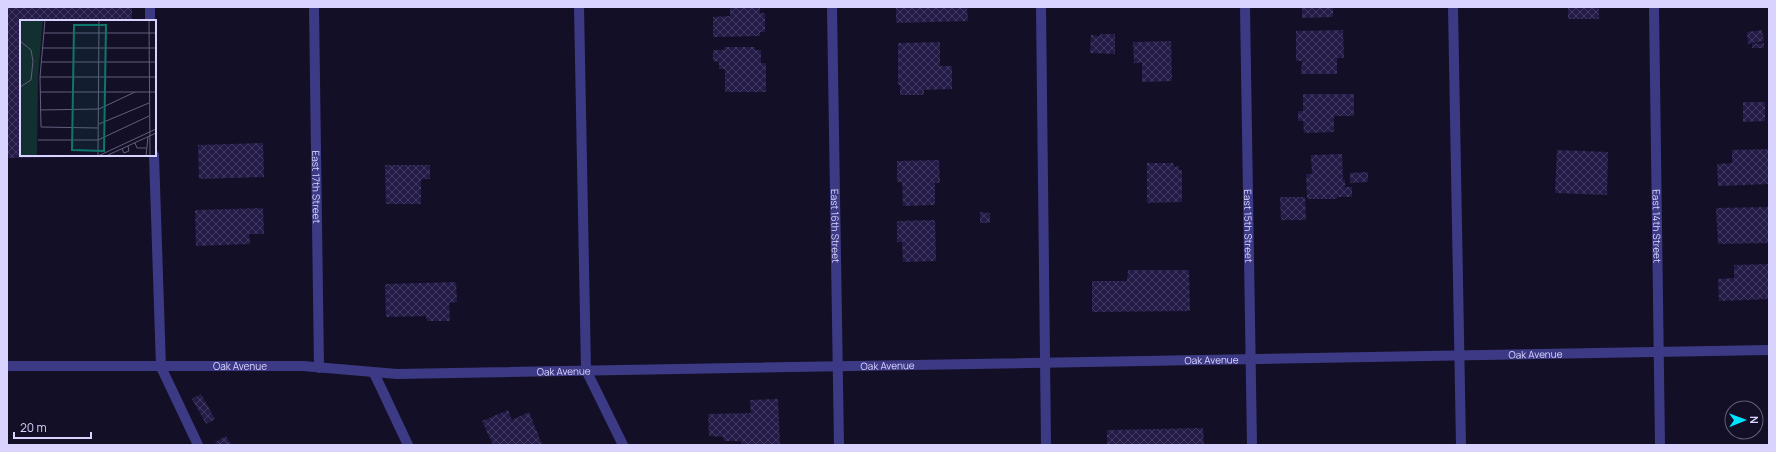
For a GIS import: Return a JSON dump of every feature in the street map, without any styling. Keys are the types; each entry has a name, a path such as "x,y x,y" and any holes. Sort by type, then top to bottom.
{"street":[{"path":"150,7 150,20"},
{"name":"East 17th Street","path":"314,7 319,368"},
{"path":"579,7 586,370 623,445"},
{"name":"East 16th Street","path":"832,7 839,445"},
{"path":"1041,7 1046,445"},
{"name":"East 15th Street","path":"1245,7 1252,445"},
{"path":"1453,7 1461,445"},
{"name":"East 14th Street","path":"1654,7 1660,445"},
{"path":"154,156 161,367 198,445"},
{"name":"Oak Avenue","path":"7,366 303,366 397,374 1769,350"},
{"path":"374,373 408,445"}],"building":[{"path":"7,7 132,7 132,20 20,20 20,156 72,157 7,158"},
{"path":"730,7 760,7 760,13 765,13 765,32 760,32 760,36 713,37 713,17 730,16"},
{"path":"896,7 967,7 968,21 896,23"},
{"path":"1302,7 1333,7 1333,17 1302,18"},
{"path":"1568,7 1599,7 1599,19 1568,19"},
{"path":"1343,30 1344,58 1337,58 1337,74 1301,74 1302,61 1296,61 1296,31"},
{"path":"1762,30 1764,41 1748,44 1747,32"},
{"path":"1100,34 1115,34 1115,54 1090,53 1091,35 1100,36"},
{"path":"1171,41 1172,81 1142,82 1142,63 1134,63 1133,42"},
{"path":"940,42 940,66 952,66 952,89 924,90 924,95 900,95 900,85 898,85 898,43"},
{"path":"1764,43 1764,48 1752,48 1752,44"},
{"path":"724,47 755,47 755,50 761,50 761,63 766,63 766,92 725,92 725,69 719,69 719,62 713,61 713,50 724,50"},
{"path":"1303,94 1354,94 1354,116 1334,116 1334,132 1304,133 1303,121 1298,121 1298,111 1303,111"},
{"path":"1743,102 1765,102 1765,121 1743,122"},
{"path":"263,143 264,177 199,179 198,145"},
{"path":"1769,149 1769,184 1718,186 1717,164 1732,163 1732,150"},
{"path":"1557,150 1608,152 1607,195 1555,193"},
{"path":"1342,154 1343,180 1345,180 1345,187 1352,187 1352,197 1337,197 1337,199 1307,199 1306,174 1312,174 1311,155"},
{"path":"939,160 940,183 935,183 935,205 903,206 902,182 897,182 897,161"},
{"path":"1147,163 1173,163 1174,167 1179,166 1179,170 1182,170 1182,202 1147,203"},
{"path":"385,165 430,165 430,179 421,179 421,204 386,204"},
{"path":"1368,172 1368,182 1350,183 1350,173"},
{"path":"1280,197 1305,197 1306,220 1281,220"},
{"path":"1769,207 1769,243 1718,244 1716,208"},
{"path":"263,208 264,234 249,234 250,244 196,246 195,210"},
{"path":"980,212 990,213 990,223 980,223"},
{"path":"935,220 936,261 903,262 902,242 897,242 897,221"},
{"path":"1769,264 1769,299 1719,301 1718,279 1734,278 1734,265"},
{"path":"1128,270 1189,270 1190,311 1092,312 1092,281 1127,281"},
{"path":"456,282 457,302 449,303 450,321 427,321 426,316 386,317 385,284"},
{"path":"201,394 215,419 206,424 192,399"},
{"path":"778,399 780,445 742,445 741,441 724,441 723,437 709,436 708,414 751,413 750,400"},
{"path":"508,410 512,420 529,412 542,444 493,445 482,421"},
{"path":"1203,428 1204,445 1107,445 1107,430"},
{"path":"226,436 231,445 216,445 215,442"}]}
